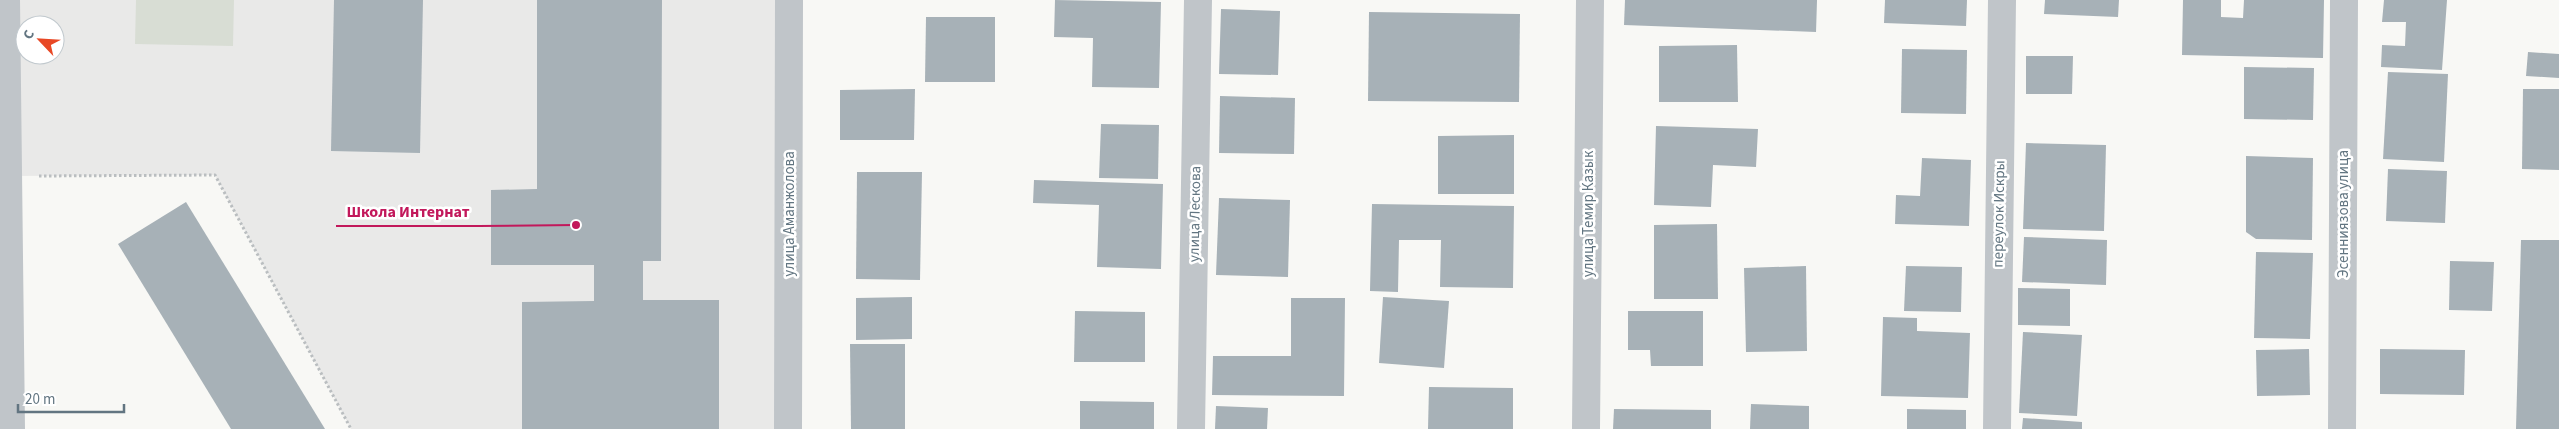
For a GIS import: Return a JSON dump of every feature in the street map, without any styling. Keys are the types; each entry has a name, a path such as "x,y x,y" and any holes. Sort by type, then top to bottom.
{"street":[{"path":"6,0 10,176 11,429"},
{"name":"улица Аманжолова","path":"788,429 789,0"},
{"name":"улица Лескова","path":"1191,429 1198,0"},
{"name":"улица Темир Казык","path":"1586,429 1590,0"},
{"name":"переулок Искры","path":"1997,429 2002,0"},
{"name":"Эсенниязова улица","path":"2342,429 2344,0"}],"path":[{"path":"10,176 215,175 351,429"}],"shaded area":[{"path":"6,0 789,0 788,429 351,429 215,175 10,176"},
{"path":"136,0 234,0 233,46 135,44"}],"building":[{"path":"334,0 423,0 420,153 331,151"},
{"path":"537,0 662,0 661,261 643,261 643,300 719,300 719,429 522,429 522,302 594,301 594,265 491,265 491,190 537,189"},
{"path":"1055,0 1161,2 1159,88 1092,87 1093,38 1054,37"},
{"path":"1625,0 1817,0 1816,32 1624,25"},
{"path":"1885,0 1967,0 1966,26 1884,23"},
{"path":"2045,0 2119,0 2118,17 2044,14"},
{"path":"2183,0 2221,0 2221,17 2243,18 2244,0 2324,0 2323,58 2182,55"},
{"path":"2384,0 2447,0 2442,70 2381,67 2382,45 2405,46 2406,22 2382,22"},
{"path":"1221,9 1280,11 1278,75 1219,74"},
{"path":"1369,12 1520,14 1519,102 1368,101"},
{"path":"926,17 995,17 995,82 925,82"},
{"path":"1737,45 1738,102 1659,102 1659,46"},
{"path":"1902,49 1967,50 1966,114 1901,113"},
{"path":"2528,52 2559,54 2559,78 2526,76"},
{"path":"2026,56 2073,56 2072,94 2026,94"},
{"path":"2244,67 2314,68 2313,120 2244,119"},
{"path":"2388,72 2448,74 2444,162 2383,159"},
{"path":"915,89 914,140 840,140 840,90"},
{"path":"2523,89 2559,89 2559,170 2522,169"},
{"path":"1220,96 1295,98 1294,154 1219,153"},
{"path":"1101,124 1159,125 1158,179 1099,178"},
{"path":"1656,126 1758,129 1756,167 1713,165 1711,207 1654,205"},
{"path":"1514,135 1514,194 1438,194 1438,136"},
{"path":"2026,143 2106,145 2104,231 2023,229"},
{"path":"2246,156 2313,158 2312,240 2256,239 2246,232"},
{"path":"1922,158 1971,160 1969,226 1895,224 1896,195 1920,196"},
{"path":"2388,169 2447,171 2445,223 2386,221"},
{"path":"857,172 922,172 920,280 856,279"},
{"path":"1034,180 1163,184 1161,269 1097,267 1099,205 1033,203"},
{"path":"1219,198 1290,200 1288,277 1216,275"},
{"path":"186,202 325,429 231,429 118,244"},
{"path":"1372,204 1514,206 1513,288 1440,287 1441,240 1399,240 1398,292 1370,291"},
{"path":"1717,224 1718,299 1654,299 1654,225"},
{"path":"2024,237 2107,240 2106,285 2022,282"},
{"path":"2521,240 2559,240 2559,429 2516,429"},
{"path":"2256,252 2313,253 2310,339 2254,338"},
{"path":"2450,261 2494,262 2492,311 2449,310"},
{"path":"1806,266 1807,351 1746,352 1744,268"},
{"path":"1906,266 1962,267 1961,312 1904,311"},
{"path":"2018,288 2070,289 2070,326 2018,325"},
{"path":"912,297 912,339 856,340 856,298"},
{"path":"1383,297 1449,301 1444,368 1379,363"},
{"path":"1291,298 1345,298 1344,396 1212,395 1213,356 1291,356"},
{"path":"1075,311 1145,312 1145,362 1074,362"},
{"path":"1628,311 1703,311 1703,366 1651,366 1650,350 1628,350"},
{"path":"1883,317 1917,318 1917,331 1970,333 1968,398 1881,396"},
{"path":"2023,332 2082,335 2077,416 2019,413"},
{"path":"850,344 905,344 905,429 851,429"},
{"path":"2309,349 2310,395 2257,396 2256,350"},
{"path":"2380,349 2465,350 2464,395 2380,394"},
{"path":"1429,387 1513,388 1513,429 1428,429"},
{"path":"1080,401 1154,402 1154,429 1080,429"},
{"path":"1751,404 1809,406 1809,429 1750,429"},
{"path":"1216,406 1268,408 1267,429 1215,429"},
{"path":"1614,409 1711,410 1711,429 1613,429"},
{"path":"1907,409 1966,410 1966,429 1907,429"},
{"path":"2023,418 2082,422 2082,429 2022,429"}],"place":[{"name":"Школа Интернат","path":"576,225"}]}
